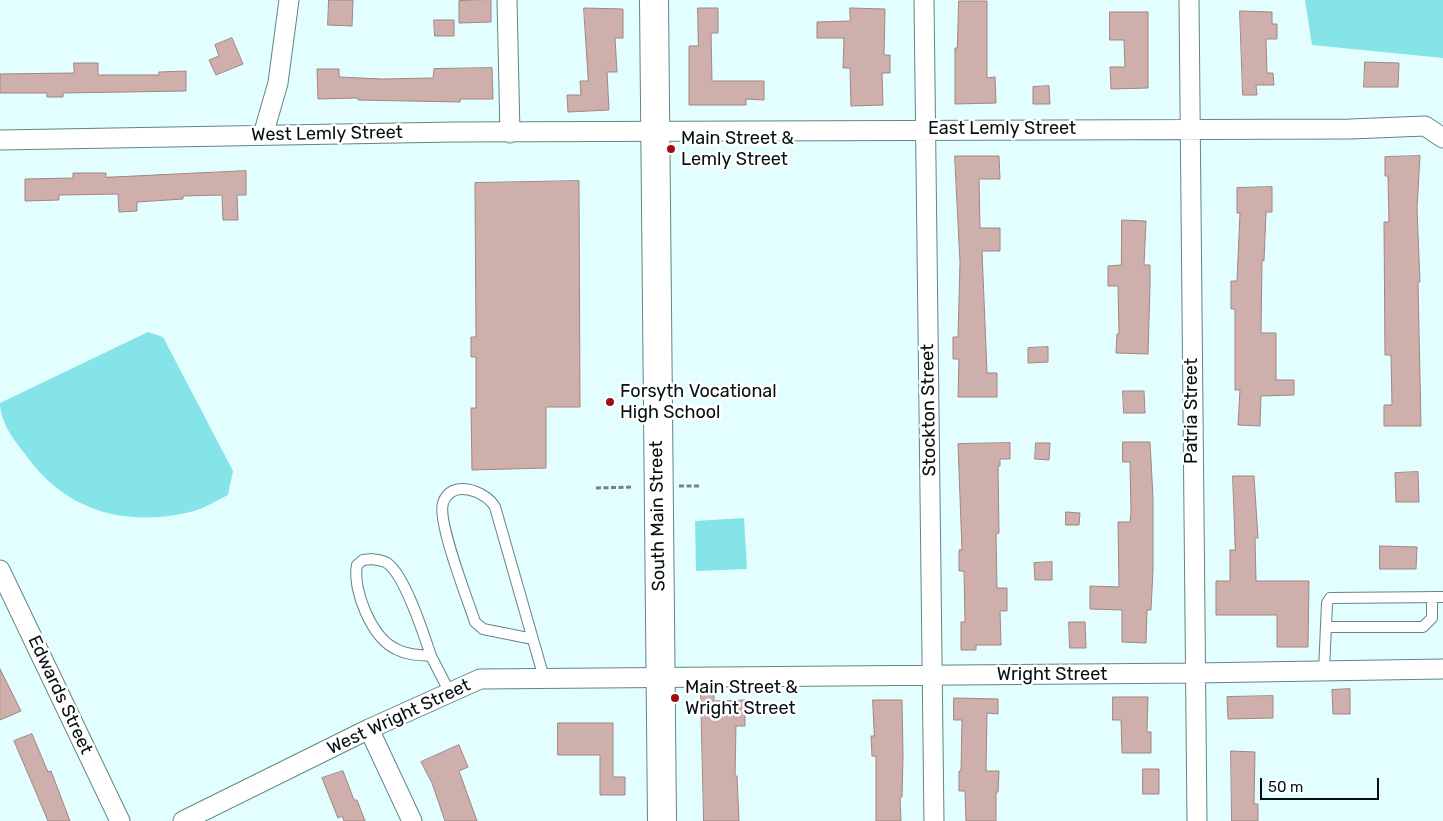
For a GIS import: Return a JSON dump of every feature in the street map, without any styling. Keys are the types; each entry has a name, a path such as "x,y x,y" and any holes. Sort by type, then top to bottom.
{"main road":[{"name":"South Main Street","path":"654,0 662,821"}],"street":[{"path":"263,135 278,83 289,0"},
{"path":"507,0 510,132"},
{"name":"Stockton Street","path":"924,0 934,821"},
{"name":"Patria Street","path":"1189,0 1194,673 1197,821"},
{"name":"East Lemly Street","path":"655,132 926,129 1350,129 1425,126 1443,138"},
{"name":"West Lemly Street","path":"0,140 263,135 655,132"},
{"name":"Edwards Street","path":"0,570 120,821"},
{"name":"Wright Street","path":"660,677 932,676 1443,669"},
{"name":"West Wright Street","path":"184,821 369,729 480,679 660,677"},
{"path":"369,729 412,821"}],"lane":[{"path":"533,639 493,632 483,629 475,622 444,523 442,505 445,498 452,492 461,489 472,490 491,499 496,507 544,678"},
{"path":"431,656 405,653 394,649 384,642 375,630 354,577 357,565 363,560 372,559 387,562 399,578 411,602 431,656 450,693"},
{"path":"1327,628 1423,627 1432,618 1432,597"},
{"path":"1324,671 1327,603 1330,598 1443,597"}],"path":[{"path":"678,486 700,486"},
{"path":"596,488 634,487"}],"shaded area":[{"path":"1305,0 1443,0 1443,58 1312,45"},
{"path":"148,332 163,337 233,471 228,495 209,505 190,512 142,518 97,510 77,501 58,489 41,473 8,430 2,417 0,403"},
{"path":"744,518 747,569 696,571 695,521"}],"building":[{"path":"329,0 353,0 352,26 328,25"},
{"path":"491,0 491,22 459,23 459,1"},
{"path":"959,1 987,1 987,78 995,77 996,103 955,104 955,48 957,48"},
{"path":"584,8 623,9 623,38 615,38 617,72 607,72 609,110 568,112 567,95 581,95 580,81 588,81"},
{"path":"698,8 718,8 718,33 711,33 712,81 764,81 764,100 746,99 746,105 689,105 689,46 698,46"},
{"path":"850,8 885,9 884,55 890,55 890,73 882,73 883,105 851,106 850,68 843,68 844,38 817,38 817,22 850,21"},
{"path":"1240,11 1272,12 1272,24 1277,24 1277,39 1266,39 1267,73 1273,73 1274,85 1256,85 1257,95 1243,95"},
{"path":"1110,12 1148,12 1148,88 1111,89 1110,67 1125,67 1124,40 1110,40"},
{"path":"434,20 454,20 454,36 435,36"},
{"path":"232,38 243,64 216,75 209,60 219,56 215,45"},
{"path":"1365,62 1399,63 1398,87 1364,87"},
{"path":"74,63 98,63 98,75 159,75 159,72 186,71 186,91 63,93 63,97 47,97 47,93 0,93 0,74 74,73"},
{"path":"492,68 493,99 460,99 460,102 358,100 358,98 318,99 317,69 339,69 339,77 382,79 433,78 434,69"},
{"path":"1049,86 1050,104 1033,104 1033,87"},
{"path":"955,156 999,156 1000,179 979,179 980,228 1000,228 1000,251 982,251 987,373 997,373 997,397 958,397 959,359 953,359 953,337 958,337 960,263"},
{"path":"1420,156 1417,209 1420,282 1418,282 1421,426 1384,426 1384,405 1392,405 1391,355 1385,355 1384,222 1389,222 1388,176 1385,176 1385,157"},
{"path":"246,171 246,195 237,195 238,220 223,220 222,195 183,196 183,199 137,202 137,211 119,212 118,194 59,195 59,200 25,201 25,179 73,178 73,173 106,173 106,177"},
{"path":"579,181 580,407 546,407 546,468 472,470 471,408 476,408 476,357 471,357 471,337 476,337 475,183"},
{"path":"1272,187 1272,212 1266,212 1264,261 1262,260 1261,333 1276,333 1276,380 1294,380 1294,395 1261,396 1260,426 1238,425 1240,390 1235,390 1235,309 1231,309 1231,281 1237,281 1240,213 1237,213 1237,188"},
{"path":"1122,220 1146,221 1144,265 1150,265 1148,354 1116,353 1117,334 1119,334 1118,286 1108,286 1108,266 1121,265"},
{"path":"1048,347 1048,362 1028,363 1028,348"},
{"path":"1123,391 1144,391 1145,413 1124,413"},
{"path":"1123,442 1150,442 1153,498 1153,570 1151,610 1147,610 1146,643 1122,642 1122,610 1090,609 1090,586 1119,587 1118,522 1130,522 1131,512 1130,462 1123,462"},
{"path":"1010,443 1010,459 1000,459 1000,466 998,466 999,533 996,534 997,588 1007,588 1007,611 1000,611 1001,645 976,645 976,650 961,650 961,622 965,622 964,571 959,571 959,550 962,550 958,444"},
{"path":"1036,443 1050,443 1049,460 1035,459"},
{"path":"1418,472 1419,502 1396,502 1395,473"},
{"path":"1233,476 1254,476 1258,538 1255,538 1256,581 1309,581 1308,647 1277,647 1277,615 1216,615 1216,581 1230,581 1230,550 1235,550"},
{"path":"1066,512 1080,513 1079,525 1066,525"},
{"path":"1380,546 1417,547 1416,569 1380,569"},
{"path":"1052,562 1052,580 1035,580 1034,563"},
{"path":"1069,622 1085,622 1086,648 1070,648"},
{"path":"0,669 21,711 0,720"},
{"path":"1350,689 1350,714 1333,714 1332,690"},
{"path":"701,695 714,695 714,701 745,700 745,726 736,726 735,776 737,776 739,821 704,821"},
{"path":"1273,696 1273,718 1228,719 1227,697"},
{"path":"1113,697 1148,697 1147,732 1151,732 1151,753 1122,753 1121,720 1113,720"},
{"path":"954,698 998,699 998,714 987,713 986,771 999,771 998,792 996,792 996,821 966,821 965,791 959,791 962,720 954,720"},
{"path":"873,700 902,700 901,821 876,821 876,756 872,756 871,736 874,736"},
{"path":"558,723 613,723 613,777 625,777 625,795 600,795 600,755 558,755"},
{"path":"32,734 48,772 51,771 70,821 48,821 14,741"},
{"path":"459,745 468,767 459,771 477,821 445,821 432,783 421,762"},
{"path":"1231,751 1255,752 1254,804 1258,804 1258,821 1232,821"},
{"path":"1143,769 1159,769 1159,794 1143,794"},
{"path":"343,771 354,800 357,800 365,821 344,821 342,816 338,818 322,778"}],"place":[{"name":"Main Street & Lemly Street","path":"671,149"},
{"name":"Forsyth Vocational High School","path":"610,402"},
{"name":"Main Street & Wright Street","path":"675,698"}]}
